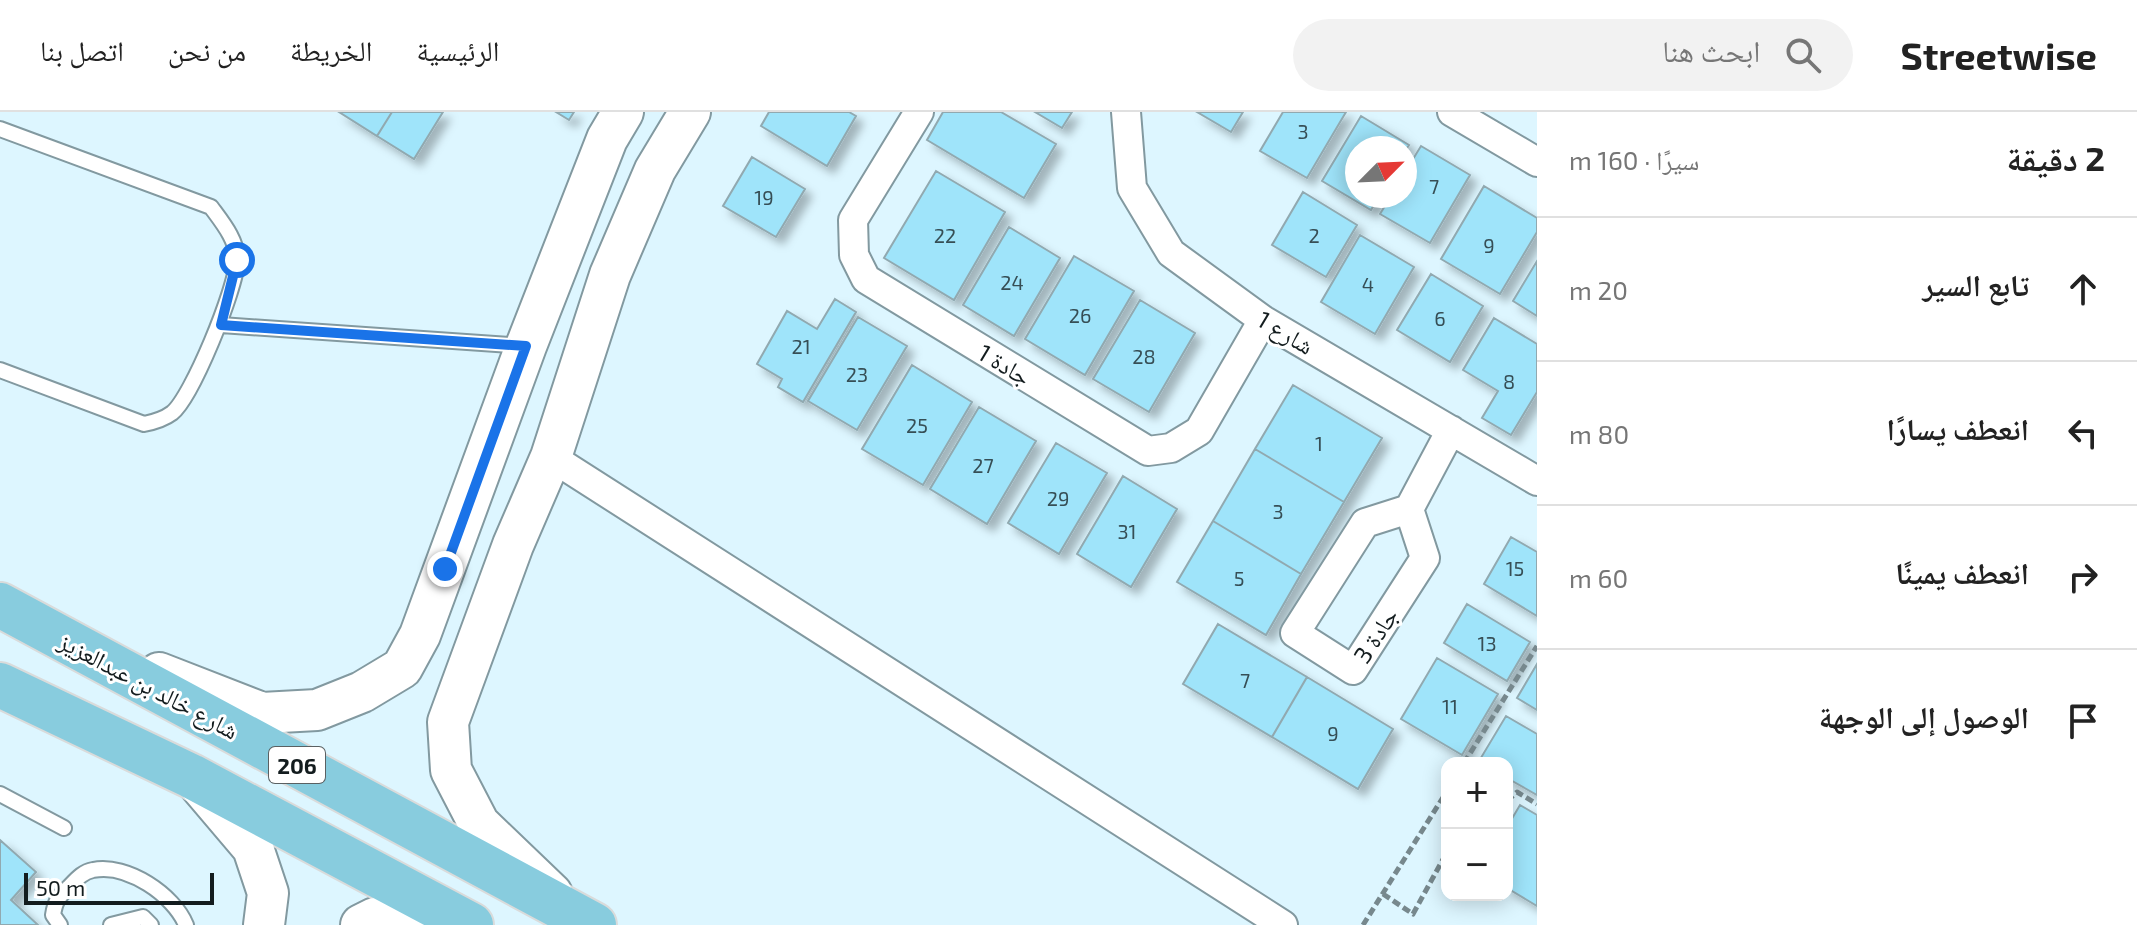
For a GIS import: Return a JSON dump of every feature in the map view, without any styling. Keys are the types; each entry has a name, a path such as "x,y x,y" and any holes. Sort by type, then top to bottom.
{"main road":[{"name":"شارع خالد بن عبدالعزيز","path":"0,605 583,919"},
{"name":"206","path":"0,685 191,776 469,924"}],"street":[{"path":"42,628 262,713 317,710 362,692 402,668 420,635 526,346 607,139 623,112"},
{"path":"583,919 479,824 451,770 448,722 551,457 610,275 655,170 690,112"},
{"name":"جادة 1","path":"919,112 853,220 854,255 866,279 1148,451 1171,448 1199,431 1263,320"},
{"name":"شارع 1","path":"1126,112 1132,188 1171,253 1263,320 1537,481"},
{"path":"1452,112 1537,162"},
{"path":"1409,509 1451,430"},
{"path":"551,457 1283,925"},
{"name":"جادة 3","path":"1409,509 1425,558 1353,670 1295,633 1365,523 1409,509"},
{"path":"420,635 418,657 423,671 431,680 446,681 469,664"},
{"path":"191,776 253,848 268,893 264,925"},
{"path":"361,925 375,918 469,924"}],"lane":[{"path":"0,129 211,207 230,233 237,260 221,325 175,411 144,424 0,370"},
{"path":"221,325 526,346"},
{"path":"0,794 64,828"},
{"path":"60,925 53,915 55,902 83,873 97,869 119,872 163,891 175,904 186,925"},
{"path":"111,925 143,917 151,925"}],"path":[{"path":"1468,757 1537,646"},
{"path":"1513,796 1517,792 1537,804"},
{"path":"1363,925 1441,801"},
{"path":"1383,894 1413,914 1441,863"}],"building":[{"path":"339,112 392,112 377,136"},
{"path":"392,112 443,112 414,159 377,136"},
{"path":"556,112 574,112 569,120"},
{"path":"769,112 849,112 856,116 827,166 761,126"},
{"path":"943,112 1001,112 1056,144 1024,198 927,140"},
{"path":"1035,112 1072,112 1062,128"},
{"path":"1197,112 1243,112 1231,132"},
{"path":"1283,112 1346,112 1307,178 1260,151"},
{"path":"1361,116 1394,136 1349,136"},
{"path":"1345,143 1345,195 1322,181"},
{"path":"1421,146 1470,175 1430,243 1380,214 1384,208 1417,208 1417,152"},
{"path":"752,157 805,189 776,237 723,206"},
{"path":"936,171 1005,212 954,300 884,258"},
{"path":"1484,186 1537,218 1537,232 1500,294 1441,259"},
{"path":"1303,192 1357,225 1326,277 1272,245"},
{"path":"1009,227 1060,258 1014,336 963,305"},
{"path":"1360,235 1414,267 1375,334 1321,302"},
{"path":"1074,256 1134,291 1085,375 1025,339"},
{"path":"1537,261 1537,316 1513,301"},
{"path":"1431,274 1483,306 1450,362 1397,330"},
{"path":"835,299 856,312 803,402 778,387 782,379 757,364 787,311 817,329"},
{"path":"1140,300 1195,333 1149,412 1093,379"},
{"path":"858,317 907,346 857,430 808,401"},
{"path":"1494,318 1537,344 1537,392 1511,435 1482,418 1498,391 1463,370"},
{"path":"912,365 972,402 923,485 862,449"},
{"path":"1293,385 1382,438 1344,502 1255,449"},
{"path":"979,407 1036,441 987,524 930,489"},
{"path":"1056,443 1107,473 1059,554 1008,523"},
{"path":"1255,449 1344,502 1301,574 1213,521"},
{"path":"1123,476 1177,509 1131,587 1077,554"},
{"path":"1213,521 1301,574 1266,635 1177,582"},
{"path":"1511,537 1537,552 1537,616 1484,584"},
{"path":"1467,604 1530,642 1507,681 1444,643"},
{"path":"1218,624 1307,677 1272,737 1183,684"},
{"path":"1437,658 1498,694 1462,755 1401,719"},
{"path":"1537,664 1537,710 1517,698"},
{"path":"1307,677 1393,729 1358,789 1272,737"},
{"path":"1506,716 1537,734 1537,795 1513,781 1513,757 1481,757"},
{"path":"1520,805 1537,815 1537,906 1513,892 1513,817"},
{"path":"0,840 36,872 11,900 38,925 0,925"}],"route":[{"path":"237,260 221,325 526,346 445,569"}]}
